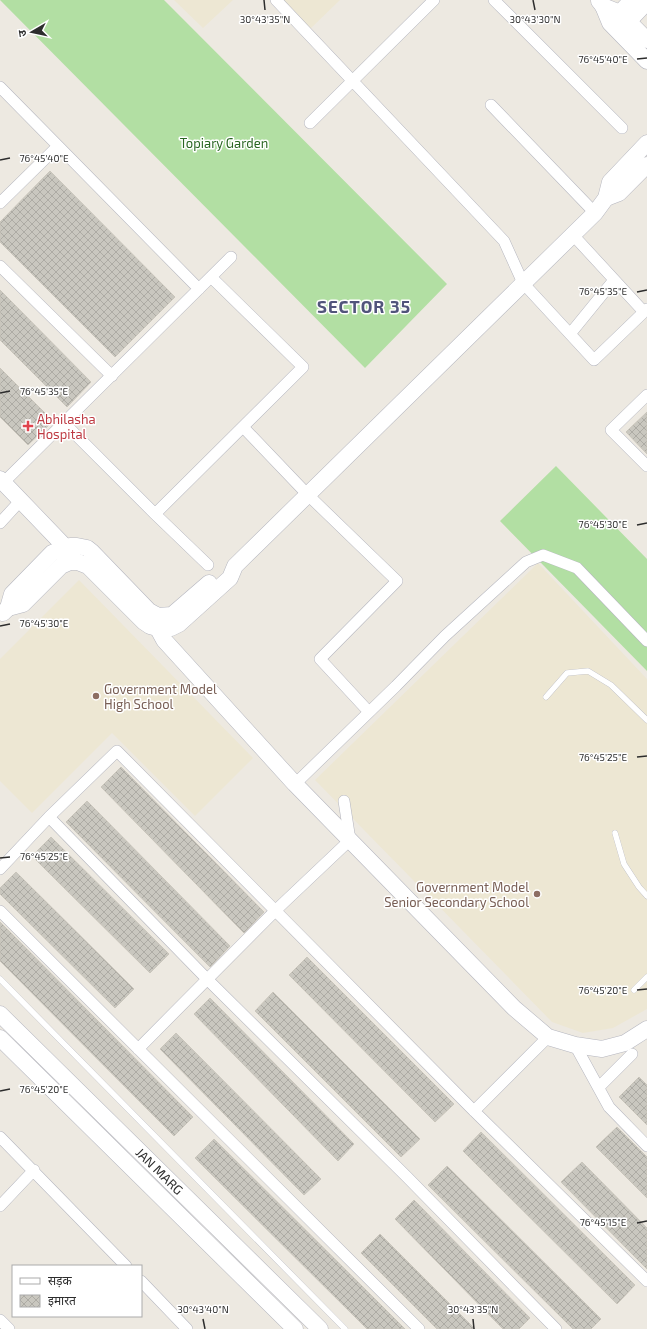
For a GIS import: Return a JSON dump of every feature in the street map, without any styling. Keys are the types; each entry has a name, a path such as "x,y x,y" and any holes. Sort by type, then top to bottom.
{"street":[{"path":"276,0 504,241 523,283 594,360 645,311 573,235"},
{"path":"310,123 434,0"},
{"path":"494,0 622,128"},
{"path":"619,22 632,0"},
{"path":"619,22 647,2"},
{"path":"600,3 619,22 647,61"},
{"path":"619,22 647,40"},
{"path":"0,87 57,147 199,289"},
{"path":"491,105 595,213"},
{"path":"4,612 23,604 61,566 70,562 78,562 88,566 144,622 158,622 171,628 179,624 230,578 235,566 307,494 595,213 606,198 610,182 647,143"},
{"path":"0,202 57,147"},
{"path":"606,198 619,193 647,165"},
{"path":"78,562 2,481 64,423 231,257"},
{"path":"0,266 112,376"},
{"path":"154,514 303,367 211,277"},
{"path":"570,334 614,280"},
{"path":"647,395 611,430 647,466"},
{"path":"64,423 154,514 208,565"},
{"path":"243,426 307,494 397,581 320,659 369,712"},
{"path":"0,523 21,500"},
{"path":"4,612 12,594 52,553 77,546 87,548 149,611 158,622 164,640 295,784 514,1008 548,1037 574,1046 602,1049 625,1044 647,1029"},
{"path":"295,784 445,636 526,562 543,555 577,568 647,641"},
{"path":"0,869 49,817 117,751 474,1110 647,1281"},
{"path":"344,801 350,840"},
{"path":"49,817 207,979 407,1177 556,1329"},
{"path":"138,1049 276,910 350,840"},
{"path":"0,911 418,1329"},
{"name":"JAN MARG","path":"0,1014 320,1329"},
{"path":"474,1110 548,1037"},
{"name":"JAN MARG","path":"0,1038 295,1329"},
{"path":"574,1046 609,1107 647,1146"},
{"path":"598,1087 632,1054"},
{"path":"0,1137 34,1170 125,1265"},
{"path":"0,1206 34,1170"},
{"path":"142,1282 187,1329"},
{"path":"0,1320 9,1329"}],"lane":[{"path":"546,697 567,673 588,671 611,685 647,720"},
{"path":"615,833 624,864 639,887 647,896"},
{"path":"634,990 647,978"},
{"path":"0,979 345,1329"}],"shaded area":[{"path":"174,0 233,0 203,28"},
{"path":"282,0 340,0 310,29"},
{"name":"Government Model Senior Secondary School","path":"538,563 647,679 647,1009 613,1028 583,1033 552,1022 315,780"},
{"name":"Government Model High School","path":"79,580 253,758 195,816 112,733 32,813 0,781 0,659"}],"green space":[{"name":"Topiary Garden","path":"0,0 164,0 447,284 365,368"},
{"path":"556,466 647,559 647,671 500,521"}],"building":[{"path":"50,171 175,297 115,357 0,242 0,222"},
{"path":"0,290 91,382 67,407 0,340"},
{"path":"0,368 53,421 28,445 0,417"},
{"path":"647,412 647,454 626,432"},
{"path":"121,767 264,912 244,933 101,787"},
{"path":"87,801 230,946 210,967 66,822"},
{"path":"51,837 169,954 150,973 32,856"},
{"path":"16,872 134,989 115,1008 0,894 0,888"},
{"path":"0,922 193,1117 174,1136 0,961"},
{"path":"307,957 454,1104 435,1122 289,975"},
{"path":"273,992 420,1139 401,1157 255,1011"},
{"path":"210,998 354,1144 338,1161 194,1014"},
{"path":"176,1033 321,1179 304,1195 160,1049"},
{"path":"639,1077 647,1085 647,1125 619,1097"},
{"path":"617,1127 647,1157 647,1198 596,1147"},
{"path":"481,1132 635,1285 617,1304 463,1151"},
{"path":"214,1139 405,1329 367,1329 195,1158"},
{"path":"582,1162 647,1228 647,1269 561,1182"},
{"path":"447,1166 601,1319 591,1329 573,1329 428,1185"},
{"path":"414,1200 530,1318 519,1329 503,1329 395,1219"},
{"path":"380,1234 475,1329 437,1329 361,1253"}],"place":[{"name":"Abhilasha Hospital","path":"28,426"},
{"name":"Government Model High School","path":"96,696"},
{"name":"Government Model Senior Secondary School","path":"537,894"}],"district":[{"name":"SECTOR 35","path":"364,307"}]}
